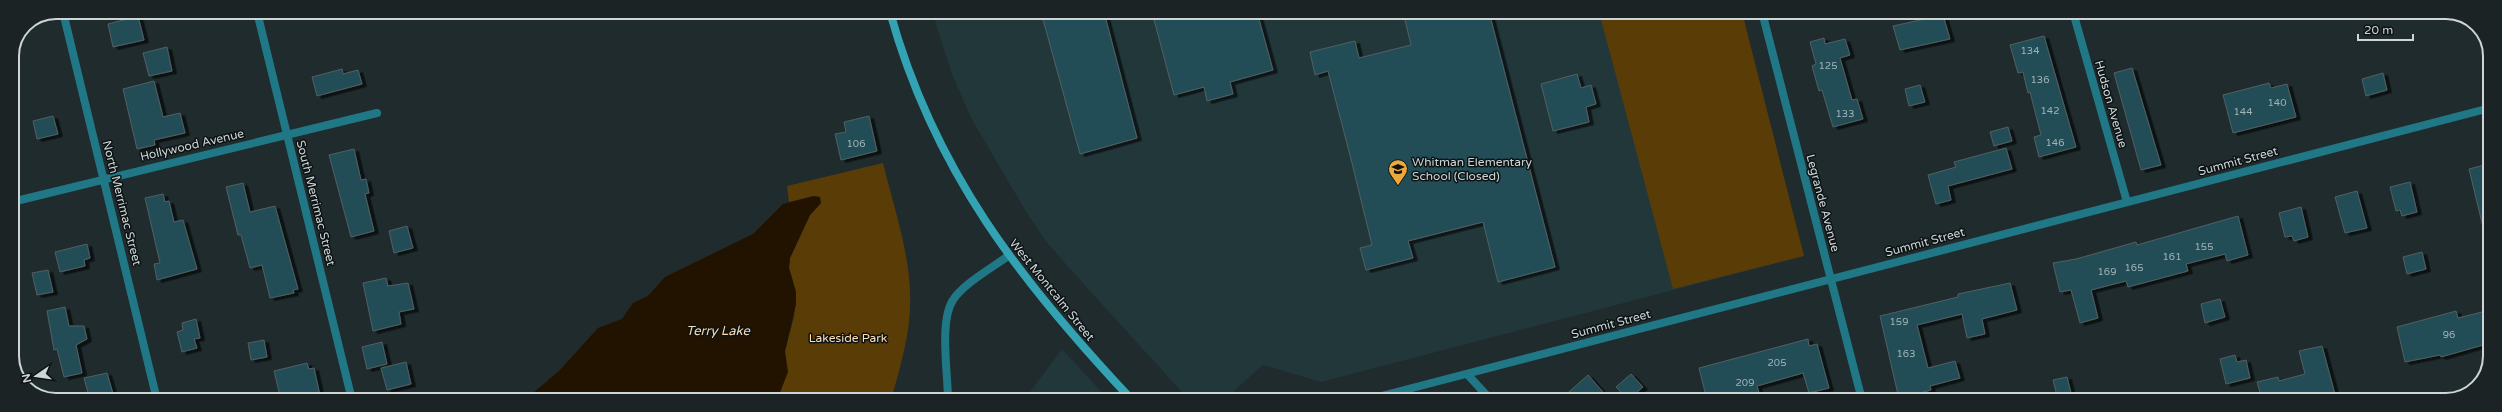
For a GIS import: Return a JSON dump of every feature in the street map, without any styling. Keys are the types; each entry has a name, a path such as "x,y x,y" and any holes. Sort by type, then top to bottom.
{"main road":[{"name":"West Montcalm Street","path":"892,19 915,88 937,138 969,198 1008,256 1062,323 1126,393"}],"street":[{"name":"North Merrimac Street","path":"65,19 156,393"},
{"name":"South Merrimac Street","path":"260,19 350,393"},
{"name":"Legrande Avenue","path":"1763,19 1860,393"},
{"name":"Hudson Avenue","path":"2075,19 2127,202"},
{"name":"Summit Street","path":"1393,393 2483,110"},
{"name":"Hollywood Avenue","path":"19,200 103,178 377,113"},
{"path":"948,393 946,321 949,307 958,293 1008,256"},
{"path":"1467,374 1484,393"}],"shaded area":[{"name":"Whitman Elementary School (Closed)","path":"934,19 1742,19 1804,256 1321,382 1263,365 1232,393 1183,393 1045,240 1025,210 971,118 952,74"},
{"path":"1062,349 1103,393 1029,393"}],"green space":[{"path":"1601,19 1744,19 1804,256 1673,289"},
{"name":"Lakeside Park","path":"883,163 904,244 910,292 908,333 893,393 780,393 784,381 785,351 794,317 796,292 789,268 790,258 810,215 821,203 814,196 789,202 787,186"}],"water":[{"name":"Terry Lake","path":"814,196 820,197 821,203 810,215 790,258 789,268 796,292 796,304 785,351 788,372 780,393 533,393 560,370 598,328 622,319 633,303 648,296 665,277 753,234 783,204"}],"building":[{"path":"127,19 139,19 144,40 113,47 108,24"},
{"path":"1043,19 1106,19 1137,138 1080,154"},
{"path":"1154,19 1259,19 1273,70 1230,82 1233,94 1207,101 1204,87 1174,95"},
{"path":"1405,19 1491,19 1555,267 1498,282 1483,222 1408,241 1413,258 1366,270 1360,248 1372,245 1351,159 1328,71 1315,75 1310,52 1355,41 1359,58 1411,45"},
{"path":"1925,19 1944,19 1950,39 1900,50 1893,26"},
{"path":"2044,36 2076,147 2039,157 2034,137 2041,135 2030,92 2028,93 2023,72 2018,73 2010,45"},
{"path":"1824,38 1825,44 1845,39 1850,55 1840,58 1852,100 1857,99 1863,119 1833,127 1822,90 1819,91 1812,66 1816,64 1810,42"},
{"path":"167,47 172,71 149,76 143,53"},
{"path":"2132,68 2161,165 2141,170 2114,73"},
{"path":"342,69 343,74 358,70 362,84 317,96 312,77"},
{"path":"2383,73 2387,90 2366,96 2362,79"},
{"path":"1577,74 1581,88 1591,85 1596,104 1586,107 1589,122 1553,131 1541,84"},
{"path":"154,81 163,117 180,113 185,133 154,140 155,145 137,149 123,89"},
{"path":"2269,83 2271,88 2287,84 2296,117 2233,133 2223,95"},
{"path":"1920,85 1925,102 1909,106 1905,89"},
{"path":"53,116 58,134 37,139 33,121"},
{"path":"869,116 877,151 841,160 835,134 846,132 844,122"},
{"path":"2008,127 2012,141 1994,146 1990,132"},
{"path":"2006,148 2012,169 1948,186 1951,200 1936,204 1928,175 1956,167 1954,162"},
{"path":"354,149 361,180 366,179 369,193 365,194 374,231 351,237 329,155"},
{"path":"2483,165 2483,227 2469,169"},
{"path":"2410,182 2417,212 2402,216 2400,210 2396,211 2390,187"},
{"path":"243,183 250,212 275,206 298,289 293,290 294,293 270,298 262,265 250,268 241,235 238,235 226,187"},
{"path":"2357,191 2367,228 2345,233 2335,197"},
{"path":"163,194 165,202 169,201 174,222 183,220 197,269 157,280 154,264 160,263 145,198"},
{"path":"2301,207 2308,237 2294,241 2292,236 2285,237 2279,213"},
{"path":"2238,216 2248,255 2227,261 2225,254 2186,264 2188,271 2128,287 2126,281 2091,290 2098,318 2080,323 2071,290 2060,292 2053,263 2076,259 2136,242 2137,245"},
{"path":"407,226 413,248 394,253 389,231"},
{"path":"87,244 90,258 84,260 85,266 60,272 55,252"},
{"path":"2422,252 2426,269 2407,274 2403,257"},
{"path":"48,270 53,292 37,295 32,273"},
{"path":"386,278 388,286 408,283 414,309 399,312 401,324 373,331 363,283"},
{"path":"2010,283 2017,310 1982,319 1985,334 1967,338 1962,314 1917,325 1928,368 1955,361 1960,378 1930,386 1931,390 1920,393 1898,393 1880,316 1958,297 1958,294"},
{"path":"2220,299 2225,317 2205,323 2201,304"},
{"path":"65,307 69,326 84,326 87,339 76,345 82,373 64,377 57,349 54,350 47,311"},
{"path":"2456,311 2458,318 2483,312 2483,345 2441,357 2440,355 2405,362 2397,327"},
{"path":"196,319 200,338 194,339 197,348 182,352 177,332 183,330 182,323"},
{"path":"1808,339 1809,346 1817,344 1829,388 1809,393 1803,373 1757,386 1759,393 1705,393 1699,368"},
{"path":"264,340 267,357 251,360 248,343"},
{"path":"382,342 387,364 367,369 362,347"},
{"path":"2322,346 2335,393 2260,393 2257,382 2278,377 2279,381 2305,374 2299,351"},
{"path":"2235,355 2237,362 2246,360 2250,378 2226,384 2220,359"},
{"path":"406,362 411,384 387,390 381,368"},
{"path":"307,363 309,369 314,368 319,393 279,393 274,371"},
{"path":"107,373 113,393 88,393 84,378"},
{"path":"1631,374 1643,387 1636,393 1622,393 1616,387"},
{"path":"1588,375 1603,392 1602,393 1568,393"},
{"path":"2067,377 2071,393 2056,393 2053,380"}],"place":[{"name":"Whitman Elementary School (Closed)","path":"1398,186"}]}
